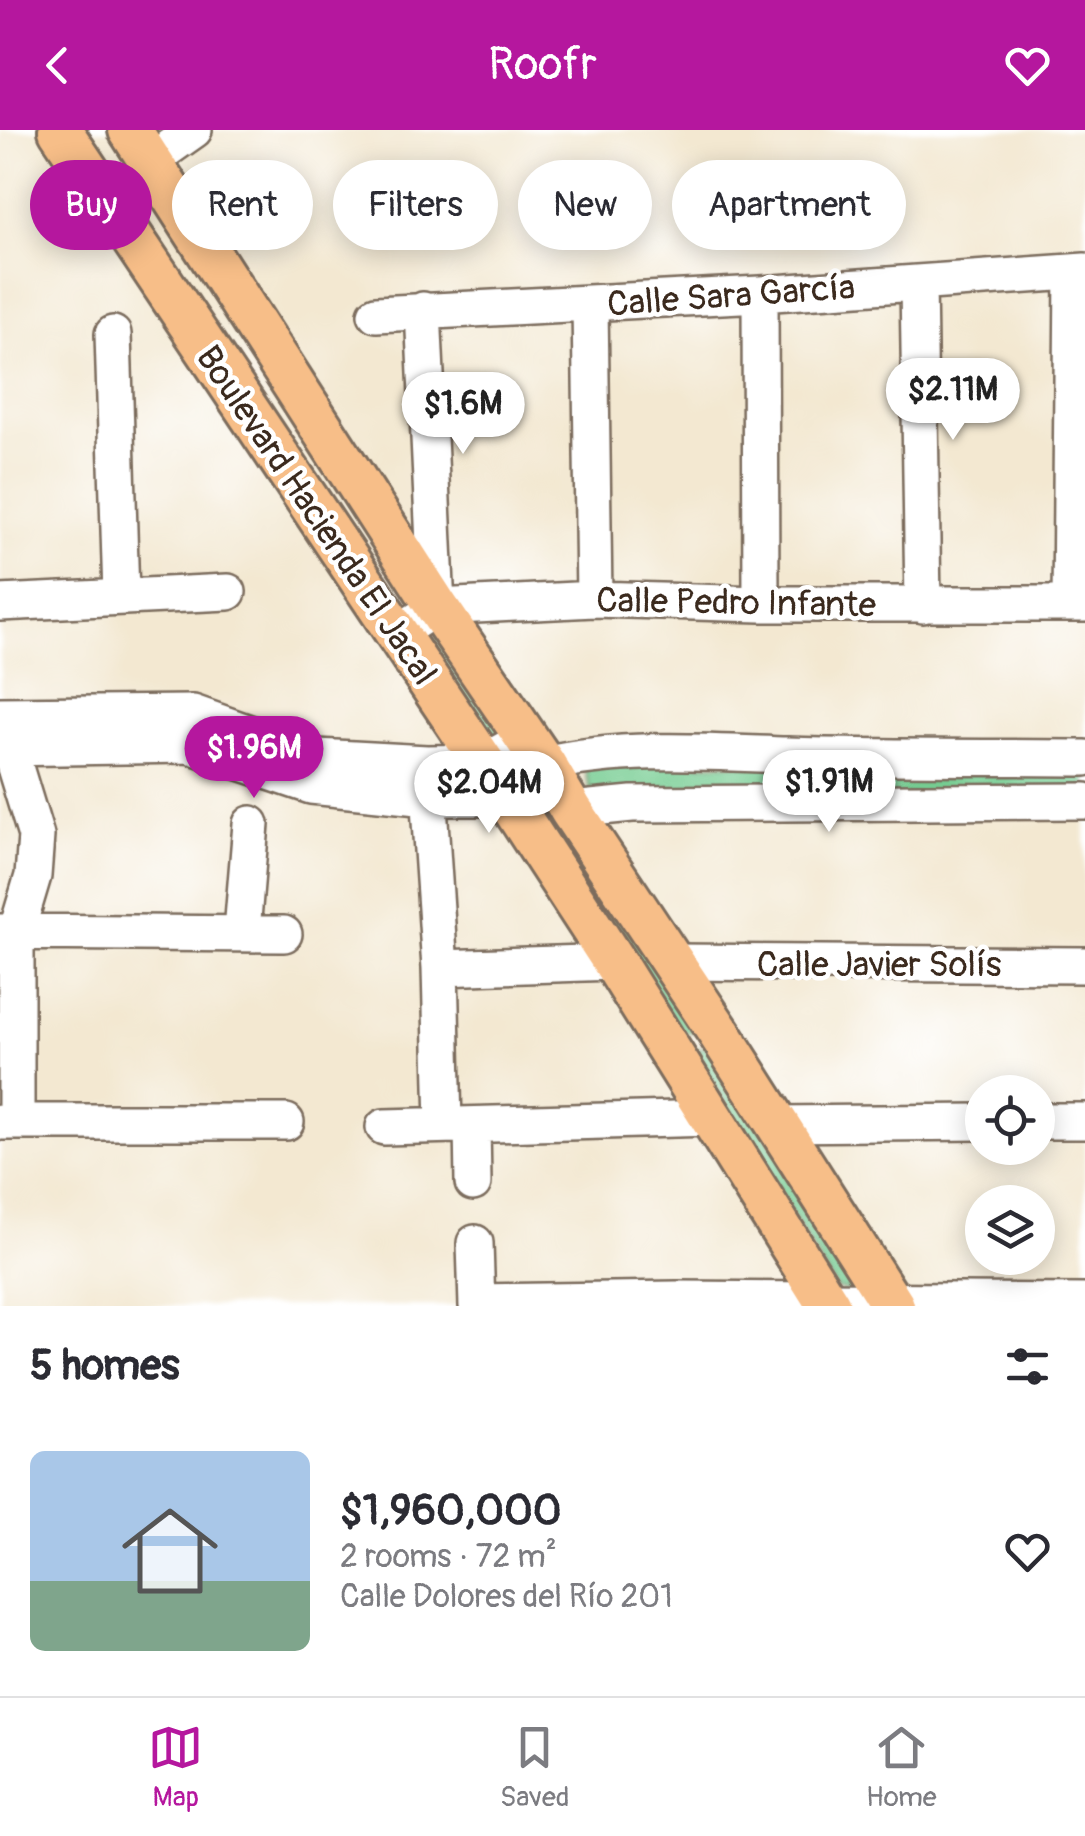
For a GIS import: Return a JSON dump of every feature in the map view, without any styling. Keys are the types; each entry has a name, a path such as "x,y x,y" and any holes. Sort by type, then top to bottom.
{"main road":[{"name":"Boulevard Hacienda El Jacal","path":"60,130 507,798 827,1304"},
{"name":"Boulevard Hacienda El Jacal","path":"140,145 892,1304"},
{"path":"674,1058 720,1034"}],"street":[{"path":"140,145 194,130"},
{"path":"1078,604 1079,271"},
{"name":"Calle Sara García","path":"376,314 760,294 1079,271"},
{"path":"918,283 923,604"},
{"path":"760,294 761,604"},
{"path":"590,304 594,599"},
{"path":"396,634 437,607 424,310"},
{"path":"113,334 121,596"},
{"path":"0,603 228,592"},
{"name":"Calle Pedro Infante","path":"437,607 594,599 761,604 1078,604"},
{"path":"2,732 193,713 318,757 483,762 535,751 581,756 664,750 1085,758"},
{"path":"2,732 189,745 311,786 428,798 507,798"},
{"path":"2,732 36,836 33,876 8,933 8,1122 286,1122"},
{"path":"786,755 789,803"},
{"path":"427,762 440,968 458,1125 473,1183"},
{"path":"570,810 632,804 1085,801"},
{"path":"242,932 251,824"},
{"path":"8,933 284,934"},
{"path":"440,968 614,962"},
{"name":"Calle Javier Solís","path":"673,962 1085,965"},
{"path":"384,1127 712,1118"},
{"path":"1055,1122 1085,1121"},
{"path":"777,1124 965,1122"},
{"path":"475,1243 477,1304 1085,1302"}],"green space":[{"path":"441,632 515,741 488,742 428,641"},
{"path":"502,757 528,760 700,1030 682,1034"},
{"path":"1085,762 1085,795 591,796 584,764"},
{"path":"710,1046 867,1294 836,1289 693,1049"}]}
